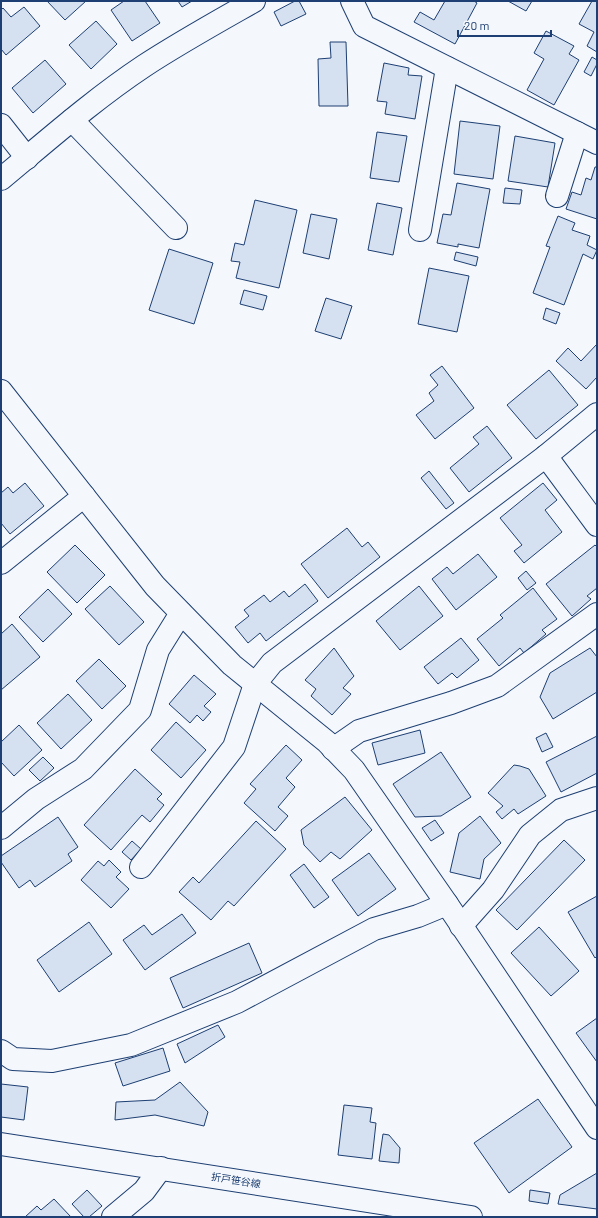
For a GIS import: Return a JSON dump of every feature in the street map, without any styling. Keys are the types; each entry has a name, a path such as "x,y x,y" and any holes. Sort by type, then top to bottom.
{"street":[{"path":"1,179 72,120 144,66 254,1"},
{"path":"352,1 364,26 597,143"},
{"path":"420,230 447,68"},
{"path":"72,120 176,228"},
{"path":"1,125 27,158"},
{"path":"557,196 577,133"},
{"path":"1,391 155,586 232,665 327,742 354,770 447,904 597,1128"},
{"path":"141,867 234,747 255,684 272,663 546,456 597,414"},
{"path":"546,456 597,525"},
{"path":"1,563 84,496"},
{"path":"1,828 36,799 83,770 140,710 158,650 181,613"},
{"path":"333,749 359,731 451,703 498,686 597,614"},
{"path":"461,926 493,890 530,835 561,810 597,798"},
{"path":"1,1051 13,1059 52,1061 131,1045 237,1002 374,929 418,916 447,904"},
{"name":"折戸笹谷線","path":"1,1144 471,1217"},
{"path":"112,1217 144,1191 161,1168"}],"building":[{"path":"47,1 86,1 65,20"},
{"path":"124,1 145,1 160,23 132,41 111,10"},
{"path":"178,1 192,1 182,7"},
{"path":"295,1 299,1 306,14 281,26 274,12"},
{"path":"445,1 474,1 477,3 455,44 414,22 420,12 434,20"},
{"path":"508,1 532,1 526,11"},
{"path":"592,1 597,1 597,52 587,46 594,32 579,24"},
{"path":"24,7 40,26 6,55 1,49 1,10 3,8 11,17"},
{"path":"96,21 117,44 91,69 69,45"},
{"path":"546,31 574,46 569,54 579,60 554,105 527,90 544,59 534,53"},
{"path":"330,42 346,42 348,106 319,106 318,59 331,58"},
{"path":"592,57 597,60 597,64 591,76 584,72"},
{"path":"45,60 66,84 33,113 12,88"},
{"path":"384,63 409,68 408,75 422,76 415,119 385,114 387,102 377,101"},
{"path":"460,121 500,126 493,179 454,174"},
{"path":"377,132 407,136 399,182 370,178"},
{"path":"515,136 555,143 548,187 508,181"},
{"path":"595,167 597,167 597,219 566,209 572,192 581,195 586,178 591,180"},
{"path":"457,183 490,189 479,248 458,244 458,247 437,243 443,214 451,215"},
{"path":"505,188 522,190 520,204 503,203"},
{"path":"255,200 297,210 279,288 236,278 240,262 231,261 235,243 244,245"},
{"path":"377,203 402,208 393,255 368,250"},
{"path":"311,214 337,219 329,259 303,253"},
{"path":"558,216 575,223 572,230 590,236 587,245 597,250 593,259 583,254 564,305 533,293 550,247 546,246"},
{"path":"169,249 213,263 194,324 149,310"},
{"path":"456,252 478,257 476,266 454,260"},
{"path":"429,268 469,276 457,332 418,324"},
{"path":"244,290 267,296 263,310 240,304"},
{"path":"326,298 352,306 341,339 315,331"},
{"path":"546,308 560,313 556,324 543,319"},
{"path":"597,344 597,377 586,389 556,361 568,348 581,361"},
{"path":"442,366 474,408 435,439 416,415 434,401 429,393 438,385 430,375"},
{"path":"549,370 578,405 536,439 507,405"},
{"path":"487,426 512,458 469,492 450,468 479,444 473,437"},
{"path":"429,471 454,503 446,509 421,478"},
{"path":"25,483 44,506 10,534 1,523 1,493 8,487 13,493"},
{"path":"543,483 557,500 545,510 562,532 524,563 514,551 522,545 500,518"},
{"path":"347,528 362,547 368,542 380,557 328,598 301,564"},
{"path":"75,545 105,575 77,603 47,572"},
{"path":"595,545 597,547 597,588 587,596 591,599 572,616 546,584"},
{"path":"478,554 497,577 456,610 432,579 447,567 453,574"},
{"path":"526,571 536,583 527,590 518,578"},
{"path":"305,584 318,601 266,641 260,633 248,643 235,627 249,616 244,610 264,595 270,602 284,591 289,597"},
{"path":"110,586 144,622 119,645 85,609"},
{"path":"419,586 443,616 400,650 376,621"},
{"path":"533,588 557,619 542,630 546,634 524,653 520,648 499,666 477,639 503,618 500,615"},
{"path":"48,589 72,614 43,642 19,617"},
{"path":"12,624 40,657 1,690 1,634"},
{"path":"461,638 479,660 457,678 452,673 438,684 424,667"},
{"path":"334,648 354,676 343,688 351,694 332,715 311,696 316,689 305,680"},
{"path":"590,648 597,657 597,692 553,719 540,697 550,673"},
{"path":"99,659 126,686 102,709 76,681"},
{"path":"194,675 216,694 204,706 211,712 203,721 197,715 190,723 169,704"},
{"path":"68,694 92,720 61,749 37,723"},
{"path":"176,722 206,750 181,778 151,750"},
{"path":"19,725 42,750 14,776 1,762 1,742"},
{"path":"420,730 425,753 378,765 372,743"},
{"path":"546,733 553,747 542,752 536,738"},
{"path":"597,736 597,773 561,792 546,762"},
{"path":"286,745 302,760 286,778 295,787 278,807 288,816 275,831 244,803 256,789 250,784"},
{"path":"441,752 471,797 441,816 415,817 393,784"},
{"path":"43,757 54,768 40,781 29,770"},
{"path":"514,765 529,769 546,796 518,814 514,809 502,819 496,812 503,806 488,793"},
{"path":"135,769 162,794 157,799 164,805 150,822 142,815 111,850 84,825"},
{"path":"345,797 372,830 340,859 331,852 320,862 304,845 301,830"},
{"path":"480,816 501,843 484,859 480,879 450,872 459,833"},
{"path":"58,817 78,847 68,854 72,861 35,887 30,880 19,888 1,862 1,856"},
{"path":"435,820 444,833 431,841 422,828"},
{"path":"256,821 286,849 234,906 228,901 211,920 179,892 193,877 199,883"},
{"path":"564,840 585,860 517,930 496,910"},
{"path":"132,841 141,849 131,860 122,852"},
{"path":"369,853 396,889 358,916 332,880"},
{"path":"109,860 121,872 116,877 129,889 111,908 81,880 98,861 104,866"},
{"path":"304,864 329,897 314,908 290,875"},
{"path":"597,896 597,956 595,958 568,912"},
{"path":"182,914 196,933 145,970 123,940 144,925 152,935"},
{"path":"89,922 112,954 59,992 37,960"},
{"path":"539,927 579,971 551,996 511,953"},
{"path":"249,943 262,973 183,1008 170,978"},
{"path":"597,1018 597,1062 576,1033"},
{"path":"218,1025 225,1037 185,1063 177,1044"},
{"path":"163,1048 170,1071 123,1086 115,1063"},
{"path":"180,1082 208,1112 204,1126 155,1115 115,1120 116,1102 155,1100"},
{"path":"1,1084 28,1087 24,1120 1,1117"},
{"path":"538,1099 572,1147 509,1193 474,1143"},
{"path":"344,1105 372,1108 370,1122 376,1123 372,1159 338,1155"},
{"path":"383,1134 389,1135 400,1148 399,1163 379,1161"},
{"path":"597,1173 597,1209 558,1204 560,1195"},
{"path":"87,1190 102,1206 89,1217 84,1217 72,1204"},
{"path":"530,1190 550,1193 548,1204 529,1201"},
{"path":"54,1199 71,1217 25,1217 37,1206 41,1210"}]}
